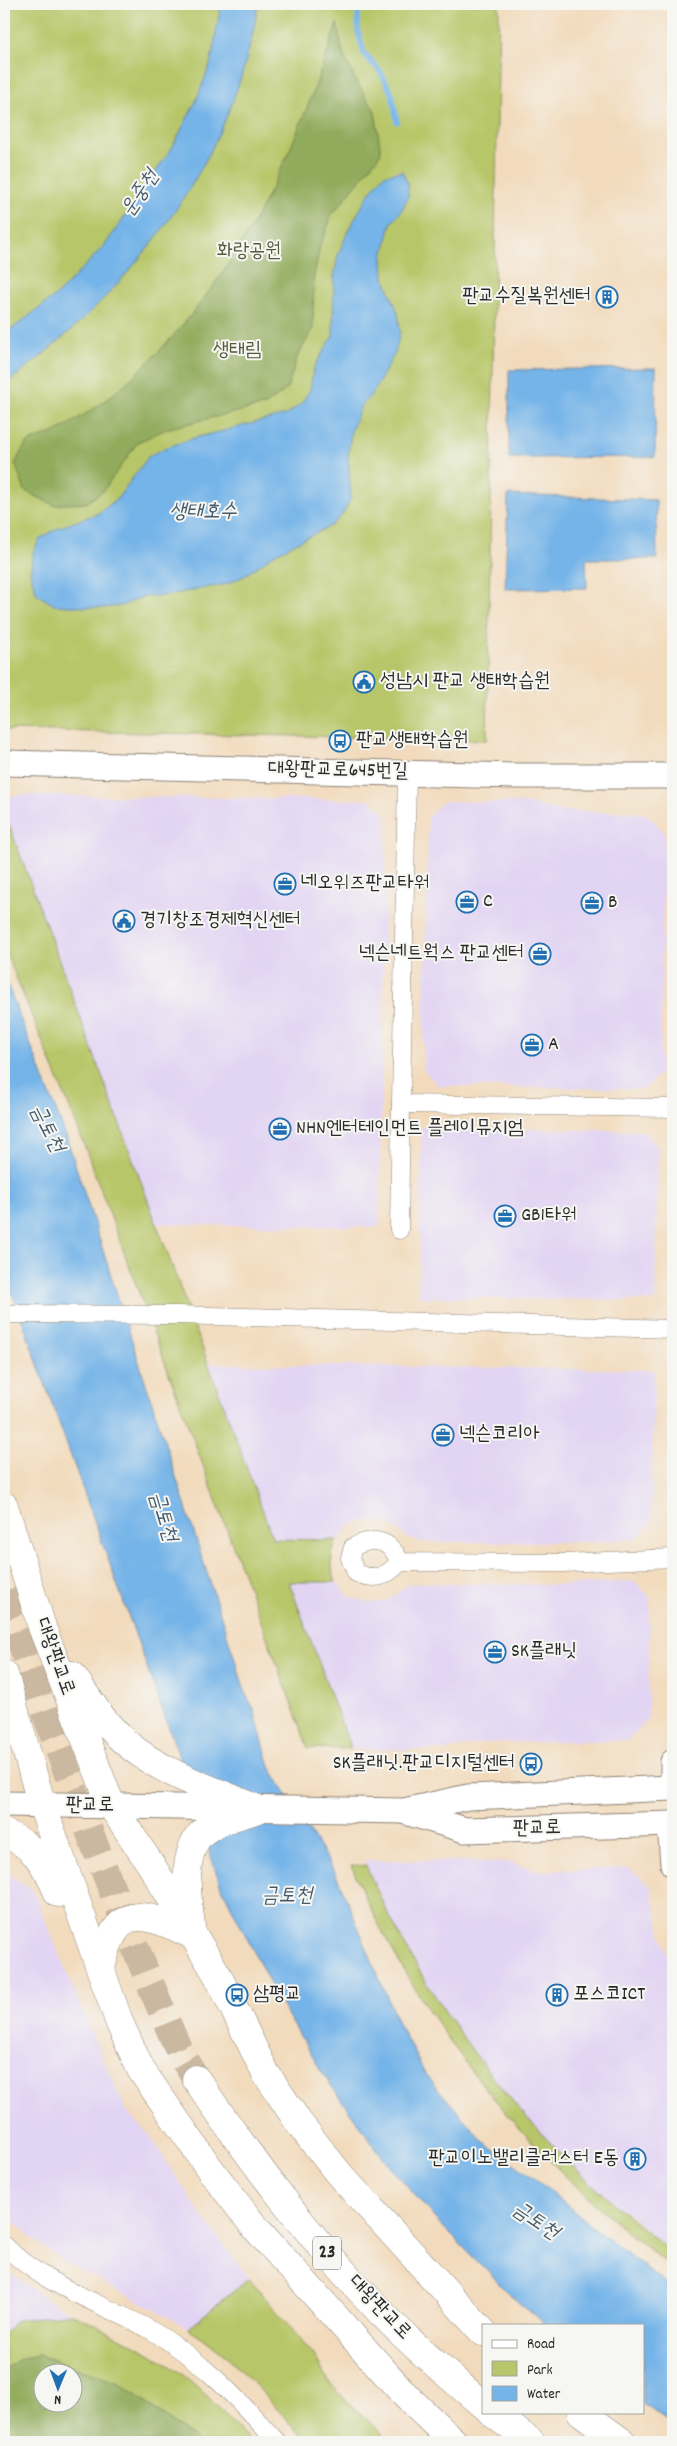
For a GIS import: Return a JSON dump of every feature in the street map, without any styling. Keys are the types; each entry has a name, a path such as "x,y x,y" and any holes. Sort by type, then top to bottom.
{"main road":[{"name":"대왕판교로645번길","path":"4,764 407,773 673,776"},
{"name":"대왕판교로","path":"4,1506 43,1630 111,1806 153,1868 218,1976 265,2072 295,2117 339,2174 376,2217 482,2331"},
{"path":"43,1630 94,1708 123,1740 135,1750 177,1774 258,1809"},
{"path":"4,1677 6,1711 4,1719"},
{"path":"4,1677 42,1805 120,2024 141,2070 210,2169 282,2259 407,2397 453,2442"},
{"path":"673,1762 673,1788"},
{"name":"판교로","path":"4,1804 404,1812 468,1797 673,1788"},
{"path":"192,1935 186,1881 195,1843 199,1835 214,1826 258,1809"},
{"name":"판교로","path":"404,1812 465,1830 672,1825"},
{"path":"672,1825 673,1864"},
{"path":"4,1833 32,1848 41,1860 52,1879 78,1943 101,1969"},
{"path":"101,1969 106,1945 118,1925 129,1919 143,1917 160,1920 192,1935"},
{"name":"대왕판교로","path":"196,2079 258,2168 335,2262 372,2304 425,2355 482,2404"},
{"path":"494,2414 531,2442"},
{"path":"584,2414 622,2442"}],"street":[{"path":"399,1230 407,773"},
{"path":"401,1104 673,1108"},
{"path":"4,1314 177,1315 673,1329"},
{"path":"400,1562 563,1563 673,1558"},
{"path":"4,2245 35,2270 173,2344 219,2380 277,2442"}],"shaded area":[{"path":"16,795 371,800 386,816 379,1227 157,1224 4,811 4,798"},
{"path":"444,801 525,803 559,811 645,813 664,832 660,1074 644,1089 439,1086 423,1070 428,817"},
{"path":"422,1127 643,1131 658,1147 655,1301 419,1297"},
{"path":"208,1364 654,1370 651,1523 636,1539 594,1542 419,1542 408,1538 388,1523 374,1520 363,1521 350,1526 337,1540 273,1539"},
{"path":"289,1581 336,1582 350,1597 372,1603 388,1600 408,1585 419,1583 567,1585 634,1581 650,1597 648,1720 628,1740 481,1743 447,1750 351,1749"},
{"path":"364,1860 510,1862 537,1871 629,1868 651,1886 660,1931 673,1972 673,2252 586,2179 536,2128 497,2083 447,2014 423,1976 392,1921"},
{"path":"4,1871 33,1891 97,2046 126,2110 150,2136 200,2213 249,2279 188,2328 62,2260 35,2241 4,2212"},
{"path":"4,2269 43,2297 71,2313 16,2320 4,2334"}],"green space":[{"name":"화랑공원","path":"4,4 499,4 487,740 4,730"},
{"name":"생태림","path":"337,23 343,54 355,79 375,111 381,153 332,215 320,246 314,276 313,328 297,358 287,389 266,405 169,428 138,442 103,491 86,503 54,505 25,491 15,463 25,446 33,440 55,432 78,419 106,400 130,380 180,328 211,289 238,248 284,162 304,117"},
{"path":"4,811 273,1539 337,1540 332,1561 336,1582 289,1582 351,1749 308,1748 76,1123 4,948"},
{"path":"351,1865 366,1866 393,1922 423,1977 457,2029 494,2079 578,2171 624,2213 673,2252 673,2268 622,2227 574,2184 528,2137 485,2088 446,2036 410,1981 379,1924"},
{"path":"249,2279 314,2355 331,2385 390,2442 307,2442 237,2366 188,2328"},
{"path":"71,2313 114,2334 182,2374 209,2398 250,2442 199,2442 119,2383 82,2373 82,2364 45,2364 22,2358 4,2369 4,2334 16,2320"},
{"path":"39,2355 65,2364 32,2364 32,2414 82,2414 82,2370 119,2383 199,2442 4,2442 4,2369 22,2358"}],"water":[{"name":"운중천","path":"221,4 258,4 245,62 226,117 201,170 170,219 134,265 94,308 50,348 4,385 4,335 58,294 105,245 172,148 196,101 211,62"},
{"name":"생태호수","path":"402,171 408,184 408,197 401,211 391,223 383,257 384,277 398,313 400,332 395,353 374,391 361,406 351,431 348,457 351,498 343,514 332,525 276,553 244,576 227,584 162,596 145,596 121,606 101,608 54,605 37,594 30,573 33,553 40,539 58,528 99,513 117,499 149,456 191,439 286,415 301,404 310,390 314,367 333,336 334,277 338,255 349,229 370,192 384,175"},
{"path":"656,368 655,457 509,458 509,370"},
{"path":"508,495 656,500 657,559 586,559 587,588 505,589"},
{"name":"금토천","path":"4,976 66,1136 247,1697 253,1707 270,1767 336,1874 398,2023 426,2075 483,2141 534,2178 605,2237 673,2288 673,2426 644,2404 644,2324 545,2324 518,2302 437,2221 384,2159 325,2077 276,1996 220,1884 175,1745 4,1270"}],"waterway":[{"path":"358,4 358,31 364,54 380,71 392,94 397,122"}],"tunnel":[{"path":"4,1591 65,1767 109,1883 181,2055 196,2079"}],"place":[{"name":"판교수질복원센터","path":"607,297"},
{"name":"성남시 판교 생태학습원","path":"364,682"},
{"name":"판교생태학습원","path":"340,741"},
{"name":"네오위즈판교타워","path":"285,884"},
{"name":"C","path":"467,902"},
{"name":"B","path":"592,903"},
{"name":"경기창조경제혁신센터","path":"124,921"},
{"name":"넥슨네트웍스 판교센터","path":"540,954"},
{"name":"A","path":"532,1045"},
{"name":"NHN엔터테인먼트 플레이뮤지엄","path":"280,1129"},
{"name":"GB1타워","path":"505,1216"},
{"name":"넥슨코리아","path":"443,1435"},
{"name":"SK플래닛","path":"495,1652"},
{"name":"SK플래닛.판교디지털센터","path":"531,1764"},
{"name":"삼평교","path":"237,1995"},
{"name":"포스코ICT","path":"557,1995"},
{"name":"판교이노밸리클러스터 E동","path":"635,2159"}]}
